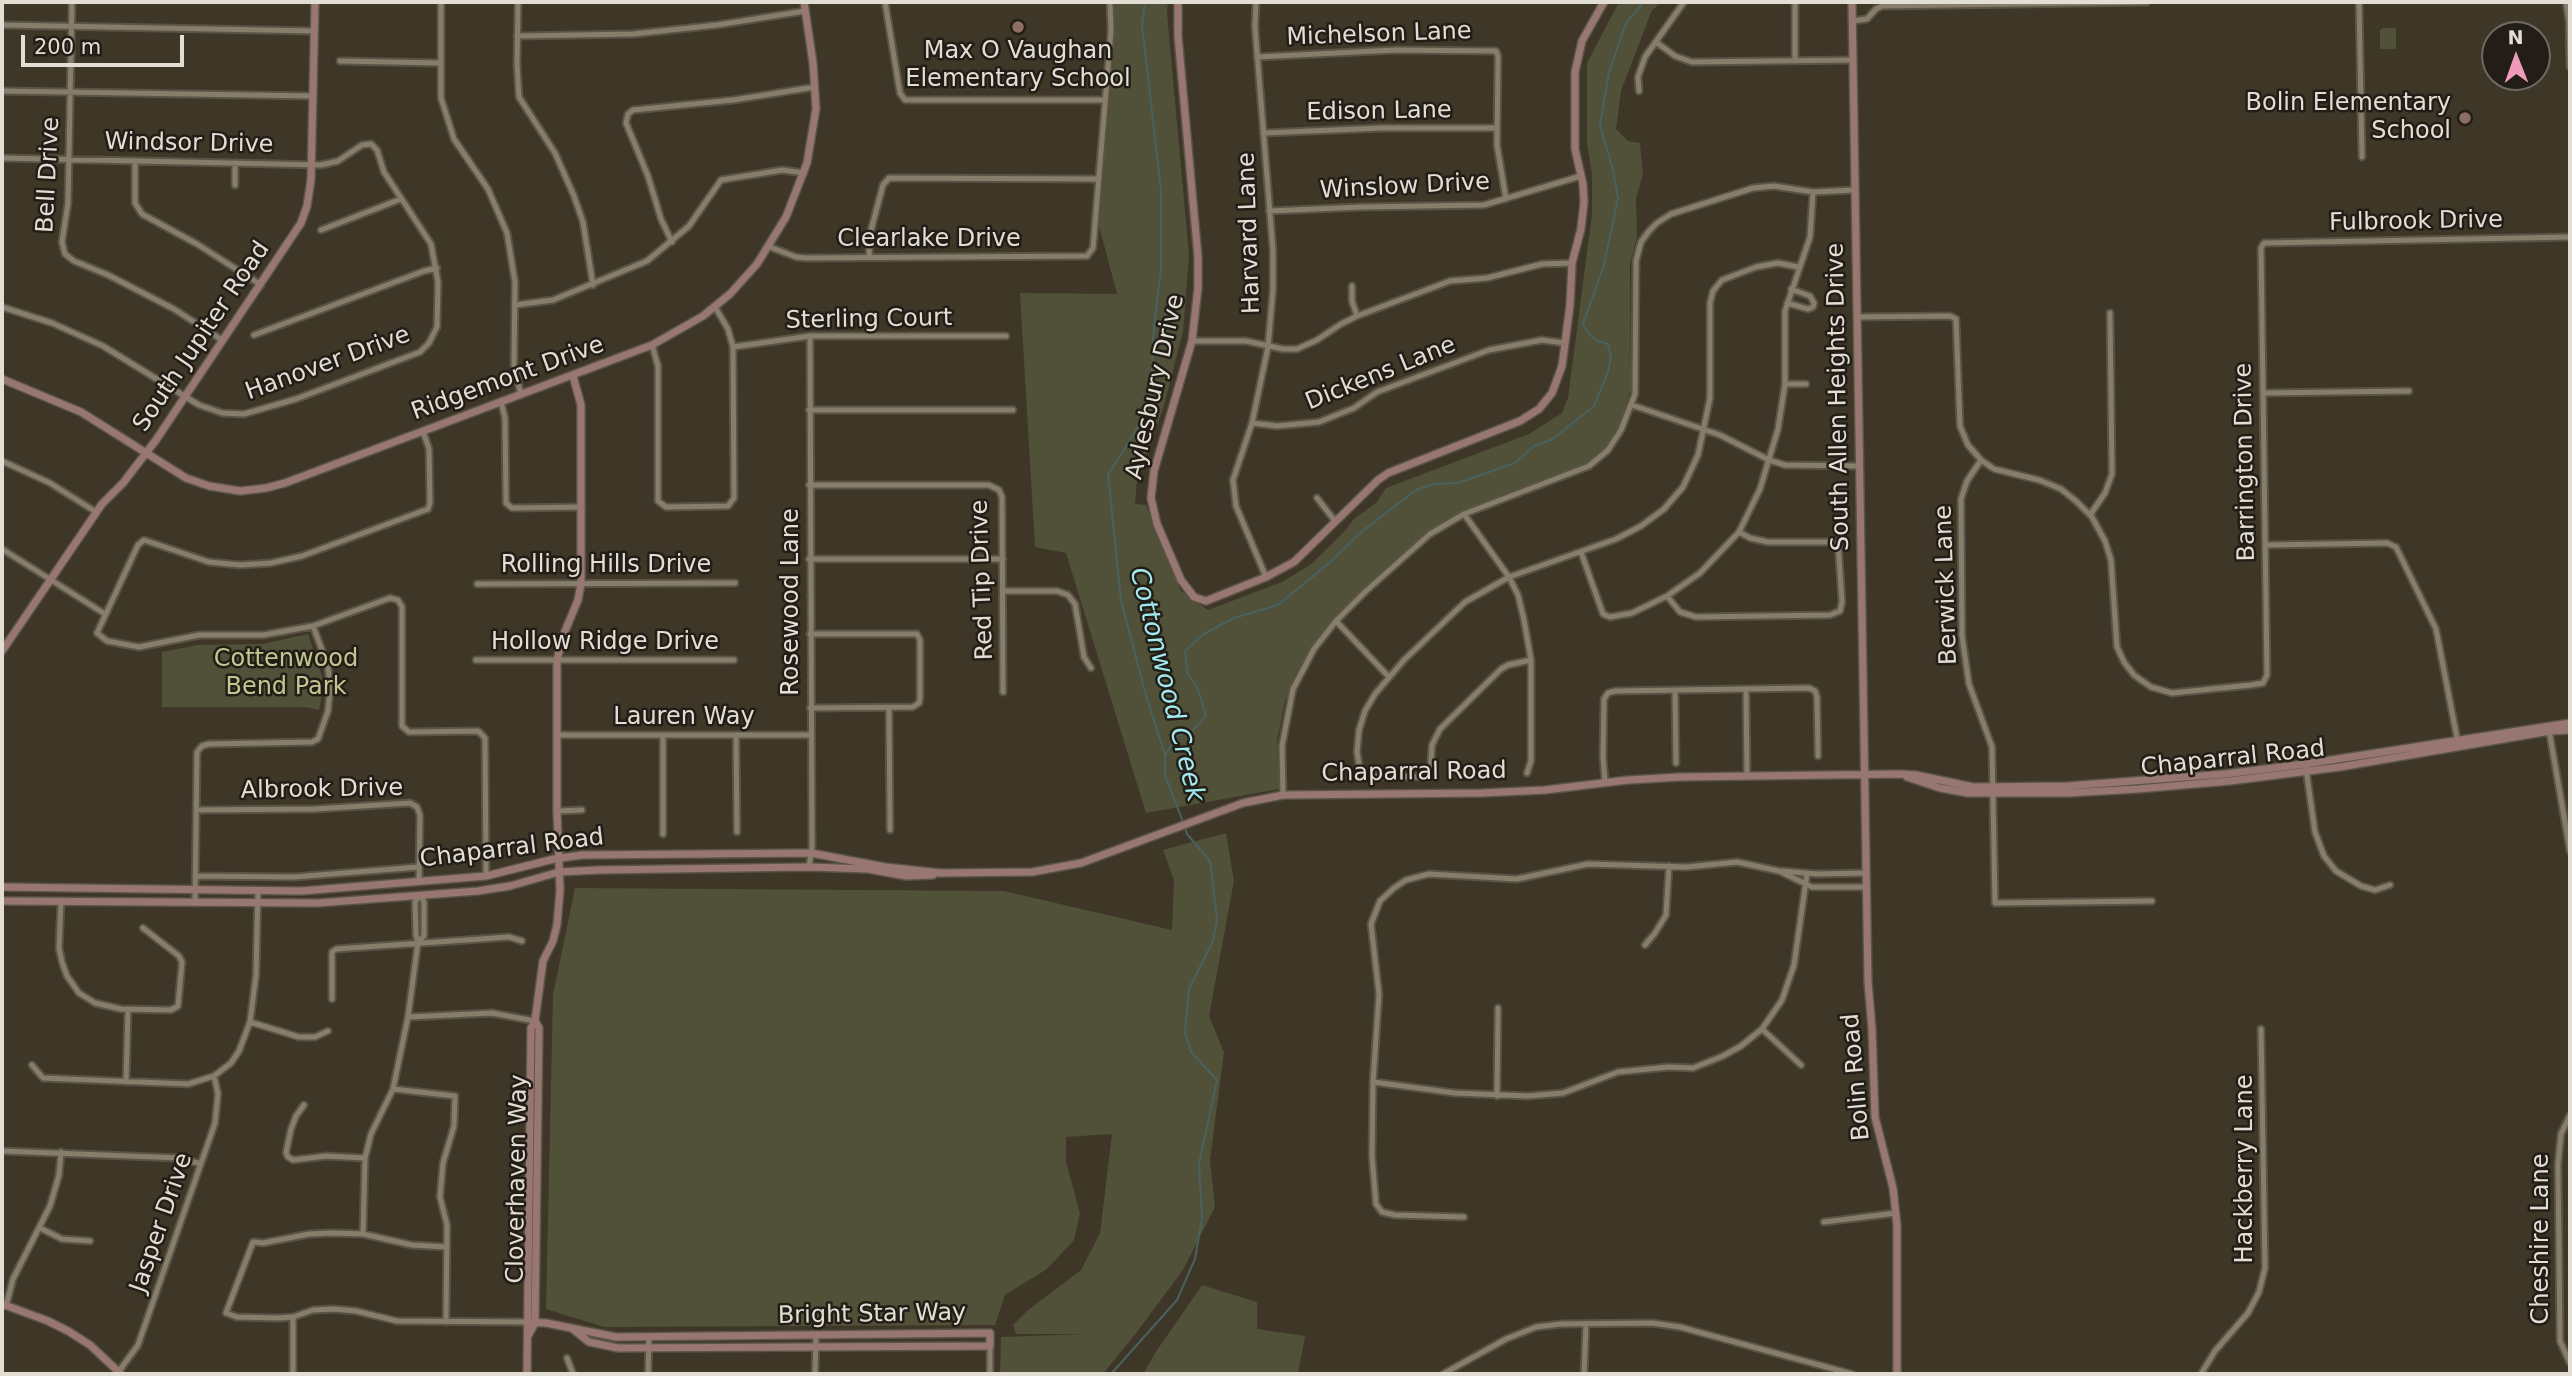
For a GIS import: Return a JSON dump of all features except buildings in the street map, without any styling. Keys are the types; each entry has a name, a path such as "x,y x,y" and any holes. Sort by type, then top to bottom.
{"street":[{"name":"Bell Drive","path":"72,2 67,214 62,242 65,254 74,261 174,309 222,340"},
{"name":"South Jupiter Road","path":"3,647 96,512 146,452 185,397 296,232 310,193 315,2"},
{"path":"441,2 441,98 459,150 488,189 507,233 514,269 514,365 521,395"},
{"path":"518,2 519,97 555,153 574,196 583,222 593,285"},
{"name":"Ridgemont Drive","path":"2,379 65,404 197,483 227,490 258,490 285,483 652,345 686,327 715,307 742,282 769,247 786,217 804,173 813,136 815,86 804,2"},
{"path":"885,2 903,98 1104,100"},
{"path":"869,257 870,234 883,185 889,178 1099,179 1111,31 1110,2"},
{"name":"Aylesbury Drive","path":"1178,2 1178,36 1199,257 1198,288 1192,341 1154,471 1151,498 1157,524 1189,593 1200,600 1212,599 1265,577"},
{"name":"Harvard Lane","path":"1256,2 1273,289 1268,347 1252,423 1235,469 1233,494 1265,577"},
{"path":"1265,577 1294,562 1388,473 1529,417 1552,393 1559,375 1570,305 1572,263 1581,229 1584,202 1575,149 1575,72 1583,41 1604,2"},
{"path":"1639,91 1638,77 1645,57 1684,2"},
{"path":"1795,2 1795,61"},
{"name":"South Allen Heights Drive","path":"1854,2 1852,20 1865,775"},
{"path":"1852,20 1867,19 1882,6 2147,2"},
{"path":"2359,2 2362,157"},
{"path":"2566,2 2570,67"},
{"path":"517,36 633,34 718,25 805,11"},
{"path":"2,25 314,31"},
{"path":"1656,42 1675,56 1692,61 1853,60"},
{"name":"Michelson Lane","path":"1258,57 1376,51 1493,50 1498,57 1496,128"},
{"path":"340,61 440,63"},
{"path":"672,242 626,123 629,112 733,100 815,86"},
{"path":"2,92 313,96"},
{"name":"Edison Lane","path":"1263,133 1381,128 1496,128"},
{"path":"1496,128 1506,199"},
{"name":"Windsor Drive","path":"2,158 311,164 338,161 362,145 371,144"},
{"name":"Hanover Drive","path":"2,307 52,323 103,346 185,397 216,411 232,414 253,414 419,352 429,343 437,327 437,268 431,244 384,172 377,150 371,144"},
{"path":"2,158 2,165"},
{"path":"135,161 135,203 142,214 205,249 261,285"},
{"path":"235,163 235,185"},
{"path":"515,305 545,303 636,267 672,242 689,226 721,180 782,170 804,173"},
{"name":"Winslow Drive","path":"1269,211 1484,205 1581,176"},
{"name":"Clearlake Drive","path":"769,247 806,258 1084,257 1090,254 1093,248 1099,179"},
{"path":"1283,795 1282,746 1293,688 1314,649 1336,621 1430,534 1464,514 1589,466 1608,450 1621,430 1634,394 1636,261 1641,242 1649,231 1671,214 1752,188 1774,186 1813,192 1855,190"},
{"path":"1581,552 1605,616 1632,613 1667,596 1700,573 1739,531 1760,489 1778,429 1785,384 1784,331 1787,303 1811,232 1813,192"},
{"path":"321,230 401,198"},
{"name":"Fulbrook Drive","path":"2264,243 2570,237"},
{"name":"Barrington Drive","path":"2090,514 2103,537 2111,560 2117,647 2134,675 2151,687 2172,693 2265,682 2261,248 2264,243"},
{"path":"1192,341 1246,341 1268,347 1297,349 1357,316 1450,281 1487,278 1542,264 1572,263"},
{"path":"1531,660 1501,668 1440,729 1432,745 1430,777 1361,776 1357,752 1359,730 1365,711 1389,677 1465,602 1509,577 1616,539 1642,526 1664,509 1683,487 1696,460 1710,398 1710,303 1713,291 1722,280 1756,267 1778,263 1798,267"},
{"path":"254,335 437,268"},
{"path":"1352,286 1352,301 1357,316"},
{"path":"1787,303 1808,309 1813,307 1810,296 1791,289"},
{"path":"652,345 658,366 659,503 666,507 726,507 733,503 733,347 728,329 715,307"},
{"path":"1857,317 1950,316 1956,319 1960,426 1968,445 1981,460 2005,473 2034,478 2057,487 2090,514 2105,493 2112,474 2110,313"},
{"name":"Sterling Court","path":"733,347 810,336 1006,335"},
{"name":"Rosewood Lane","path":"809,867 810,336"},
{"name":"Dickens Lane","path":"1252,423 1277,426 1319,422 1354,408 1377,392 1489,350 1538,341 1564,343"},
{"name":"Cloverhaven Way","path":"527,1374 531,1028 535,1021 541,969 557,925 560,890 557,811 558,660 581,584 581,405 573,376"},
{"path":"1785,384 1806,384"},
{"path":"2263,393 2409,391"},
{"path":"502,402 506,418 506,503 512,508 582,507"},
{"path":"1632,405 1720,435 1769,460 1785,465 1859,466"},
{"path":"809,410 1013,410"},
{"path":"423,431 429,449 428,509 302,556 260,564 209,562 144,540 138,545 97,631 99,636 119,644 139,647 198,635 263,635 313,626 390,598 398,600 402,607 403,729 409,732 478,731 485,738 486,876"},
{"name":"Berwick Lane","path":"1981,460 1967,481 1961,499 1962,636 1969,684 1991,740 1995,903 2152,901"},
{"path":"2,461 50,483 96,512"},
{"name":"Red Tip Drive","path":"809,485 993,485 999,490 1002,498 1003,692"},
{"path":"1317,498 1335,521"},
{"path":"1464,514 1509,577 1518,595 1531,660 1531,761 1527,773"},
{"path":"1667,596 1680,612 1696,617 1830,615 1840,611 1842,602 1839,543 1768,542 1750,538 1739,531"},
{"path":"2265,545 2387,543 2396,547 2436,629 2458,743"},
{"path":"2,549 105,614"},
{"path":"809,559 1003,559"},
{"name":"Rolling Hills Drive","path":"477,584 734,583"},
{"path":"1003,591 1057,591 1068,595 1075,604 1084,657 1091,668"},
{"path":"1336,621 1389,677"},
{"path":"195,903 196,755 202,746 209,744 312,743 319,737 329,705 330,681 326,659 313,626"},
{"path":"810,634 913,633 919,636 920,701 913,707 810,708"},
{"name":"Hollow Ridge Drive","path":"476,660 734,660"},
{"path":"1605,782 1604,699 1608,693 1615,691 1806,688 1815,691 1817,697 1818,756"},
{"path":"1746,689 1747,776"},
{"path":"1675,690 1676,763"},
{"path":"889,708 890,830"},
{"name":"Chaparral Road","path":"2,901 318,903 502,888 559,872 809,867 868,869 913,876 1053,870 1090,860 1225,809 1283,795 1482,793 1680,777 1900,774 1994,791 2306,768 2570,723"},
{"path":"2549,728 2570,851"},
{"name":"Chaparral Road","path":"2549,728 2570,730"},
{"path":"663,735 663,834"},
{"path":"736,735 737,832"},
{"name":"Lauren Way","path":"557,736 811,735"},
{"path":"2306,768 2315,832 2323,856 2336,871 2361,886 2375,890 2390,885"},
{"name":"Bolin Road","path":"1865,775 1874,1106 1896,1213 1898,1374"},
{"name":"Albrook Drive","path":"196,810 315,810 410,803 419,811 419,881"},
{"path":"557,811 582,810"},
{"name":"Chaparral Road","path":"2,887 301,891 486,876 582,855 811,853 885,867 941,873"},
{"path":"1464,1217 1395,1215 1382,1212 1378,1208 1372,1156 1373,1082 1379,994 1372,921 1376,909 1387,894 1418,875 1445,873 1503,879 1538,875 1588,864 1700,866 1737,862 1807,874 1866,873"},
{"path":"1645,944 1656,933 1666,915 1669,866"},
{"path":"195,876 294,877 419,867"},
{"path":"1779,871 1812,887 1866,887"},
{"path":"1846,873 1846,888"},
{"path":"1373,1082 1497,1097 1563,1093 1618,1072 1669,1067 1693,1068 1733,1051 1762,1029 1782,1000 1791,975 1807,874"},
{"path":"419,881 420,895 415,902 418,942 408,1017 393,1088 371,1134 365,1158 363,1234 397,1243 447,1247"},
{"path":"60,887 59,948 67,976 79,993 95,1003 128,1009 171,1010 178,1006 181,983 179,956 143,928"},
{"path":"32,1065 43,1078 188,1084 214,1076 231,1063 239,1051 250,1022 256,975 258,890"},
{"path":"332,999 332,952 336,949 509,937 522,941"},
{"path":"1497,1097 1498,1008"},
{"path":"126,1082 128,1009"},
{"path":"408,1017 492,1013 535,1021"},
{"name":"Cloverhaven Way","path":"528,1337 535,1323 540,1028 535,1021"},
{"path":"250,1022 299,1037 315,1037 328,1031"},
{"path":"1762,1029 1801,1065"},
{"name":"Hackberry Lane","path":"2201,1374 2215,1351 2252,1307 2265,1268 2263,1049 2260,1029"},
{"name":"Jasper Drive","path":"119,1374 138,1345 215,1123 219,1104 214,1076"},
{"path":"393,1088 455,1096 454,1126 443,1163 440,1197 447,1225 446,1322"},
{"path":"304,1105 291,1129 286,1150 288,1157 293,1160 326,1156 365,1158"},
{"name":"Cheshire Lane","path":"2570,1115 2559,1141 2558,1173 2560,1341 2570,1363"},
{"path":"2,1151 180,1157 201,1164"},
{"path":"61,1152 53,1198 3,1305 68,1331 90,1345 119,1374"},
{"path":"1824,1222 1896,1213"},
{"path":"40,1228 62,1239 90,1241"},
{"name":"Bright Star Way","path":"363,1234 309,1234 263,1243 253,1242 226,1313 237,1317 293,1317 313,1310 334,1309 356,1311 397,1321 526,1322 535,1323 616,1337 990,1333 990,1346 618,1348 589,1342 574,1330"},
{"path":"293,1317 293,1374"},
{"path":"1443,1374 1524,1331 1552,1325 1652,1323 1673,1325 1852,1374"},
{"path":"1584,1374 1586,1324"},
{"path":"815,1374 816,1335"},
{"path":"648,1374 649,1337"},
{"path":"990,1346 990,1374"},
{"path":"567,1358 573,1374"}],"green space":[{"path":"1114,2 1168,2 1189,255 1183,332 1163,409 1137,479 1135,504 1146,505 1181,591 1208,610 1282,582 1310,565 1354,519 1377,502 1386,488 1529,434 1562,413 1568,398 1592,214 1592,174 1587,143 1587,63 1619,2 1662,2 1652,10 1621,91 1616,129 1628,141 1640,143 1643,174 1636,199 1637,237 1630,264 1631,389 1619,428 1606,446 1588,462 1456,514 1401,554 1349,603 1319,636 1298,669 1285,701 1277,741 1279,789 1146,813 1066,553 1035,547 1020,293 1117,294 1099,226 1114,50"},
{"path":"2396,28 2396,49 2380,49 2380,30"},
{"name":"Cottenwood Bend Park","path":"308,634 322,676 323,691 319,710 305,707 162,707 162,652 198,645 262,644"},
{"path":"1226,833 1234,881 1209,1016 1224,1052 1210,1160 1215,1207 1183,1270 1103,1374 1000,1374 1001,1337 1086,1334 1016,1334 1013,1325 1028,1310 1081,1270 1100,1233 1112,1134 1066,1137 1066,1162 1080,1213 1074,1240 1047,1269 1005,1295 995,1325 604,1327 546,1309 553,995 575,888 1004,891 1172,930 1174,880 1163,850"},
{"path":"1202,1285 1257,1302 1257,1329 1305,1336 1298,1374 1143,1374"}],"waterway":[{"name":"Cottonwood Creek","path":"1145,2 1142,25 1161,190 1161,268 1153,337 1151,406 1108,475 1121,600 1165,755 1165,775 1183,822"},
{"path":"1165,755 1178,735 1191,732 1206,716 1198,689 1188,674 1185,651 1202,635 1234,618 1278,605 1328,564 1360,533 1416,490 1433,484 1458,483 1515,463 1534,446 1553,439 1594,406 1611,357 1608,344 1597,341 1583,324 1604,265 1618,198 1600,125 1609,72 1626,23 1644,2"},
{"name":"Cottonwood Creek","path":"1111,1374 1177,1300 1195,1259 1202,1218 1199,1164 1217,1080 1191,1052 1185,1032 1189,989 1213,941 1217,919 1210,861 1187,834 1185,827"}],"place":[{"name":"Max O Vaughan Elementary School","path":"1018,27"},
{"name":"Bolin Elementary School","path":"2465,118"}]}
